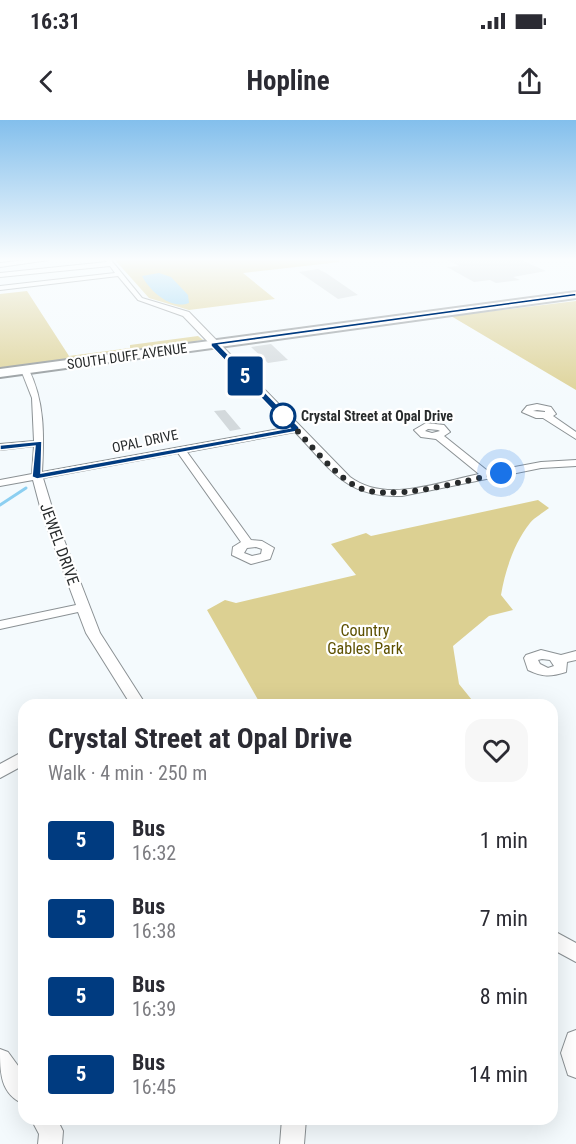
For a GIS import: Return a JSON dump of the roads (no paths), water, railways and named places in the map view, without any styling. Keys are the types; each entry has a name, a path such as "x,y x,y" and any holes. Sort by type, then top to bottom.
{"main road":[{"name":"SOUTH DUFF AVENUE","path":"0,373 485,308"}],"street":[{"path":"167,308 186,314 352,485 371,492 402,493 541,465 576,463"},
{"name":"JEWEL DRIVE","path":"25,370 36,398 39,443 37,477 48,514 93,633 135,699"},
{"path":"546,416 576,436"},
{"name":"OPAL DRIVE","path":"0,483 296,429"},
{"path":"438,436 487,476"},
{"path":"0,447 39,443"},
{"path":"180,449 248,544"},
{"path":"0,625 83,607"},
{"path":"559,660 576,655"},
{"path":"0,772 18,761"},
{"path":"558,942 576,953"},
{"path":"576,1040 572,1053 576,1067"},
{"path":"0,1060 18,1085"},
{"path":"47,1125 51,1131 50,1144"},
{"path":"292,1144 294,1125"}],"waterway":[{"path":"0,505 26,488"}],"place":[{"name":"Crystal Street at Opal Drive","path":"283,416"}],"park label":[{"name":"Country Gables Park","path":"365,639"}]}
